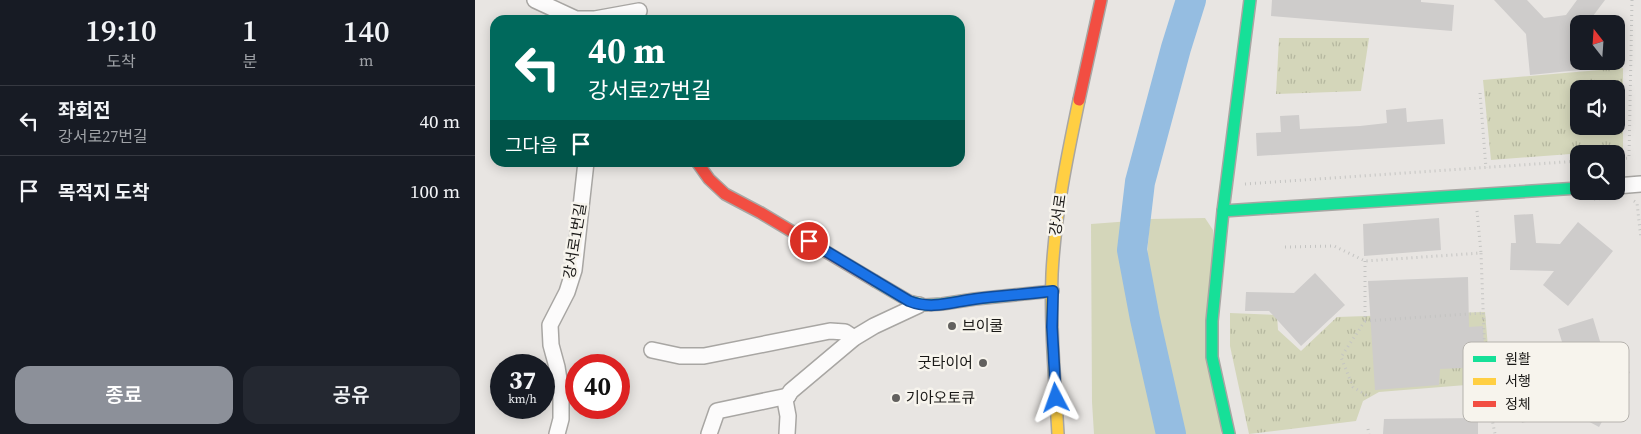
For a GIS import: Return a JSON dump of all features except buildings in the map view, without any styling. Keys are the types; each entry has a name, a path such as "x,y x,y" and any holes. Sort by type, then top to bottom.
{"street":[{"path":"535,0 557,15"},
{"name":"강서로","path":"1058,434 1052,327 1053,250 1065,164 1101,0"},
{"path":"1229,434 1212,357 1211,320 1250,0"},
{"path":"615,15 640,10"},
{"name":"강서로1번길","path":"557,434 561,419 561,392 551,345 550,325 567,292 574,270 585,167"},
{"path":"701,167 709,179 725,194 919,305 940,305 973,299 1053,291"},
{"path":"1625,185 1641,184"},
{"path":"1223,211 1570,189"},
{"path":"787,434 788,416 785,400 791,391 854,338 874,326 919,305"},
{"path":"652,350 680,356 703,356 830,331 845,332 854,338"},
{"path":"709,434 717,411 788,396"}],"path":[{"path":"1625,158 1629,158 1632,0"},
{"path":"1480,93 1486,168"},
{"path":"1240,184 1570,163"},
{"path":"1477,208 1481,253 1484,342"},
{"path":"1285,247 1334,246 1365,261 1481,253"},
{"path":"1365,261 1365,321 1341,357 1353,387 1369,397"},
{"path":"1365,321 1483,313"},
{"path":"1368,429 1369,434"}],"green space":[{"path":"1279,38 1369,38 1361,91 1276,94"},
{"path":"1600,70 1623,70 1623,80 1570,80 1570,135 1623,135 1623,145 1570,145 1570,154 1491,160 1483,80"},
{"path":"1205,218 1213,230 1221,434 1183,434 1165,362 1146,268 1150,219"},
{"path":"1131,221 1127,255 1162,434 1094,434 1092,402 1091,224"},
{"path":"1485,312 1488,342 1463,342 1463,385 1379,392 1363,401 1356,421 1249,434 1230,346 1230,313 1277,315 1278,330 1301,351 1337,317"}],"waterway":[{"path":"1171,434 1145,319 1132,250 1140,182 1191,0"}],"traffic: fast":[{"path":"1229,434 1212,357 1212,321 1223,211 1250,0"},
{"path":"1223,211 1570,189"},
{"path":"875,281 909,301 925,305 1053,291"}],"traffic: slow":[{"path":"1058,434 1052,334 1052,274 1059,208 1079,100"}],"traffic: jam":[{"path":"1079,100 1101,0"},
{"path":"701,167 709,179 725,194 761,213 875,281"}],"place":[{"name":"브이쿨","path":"952,326"},
{"name":"굿타이어","path":"983,363"},
{"name":"기아오토큐","path":"896,398"}],"route":[{"path":"809,241 909,301 919,305 940,305 973,299 1053,291 1052,327 1056,398"}]}
